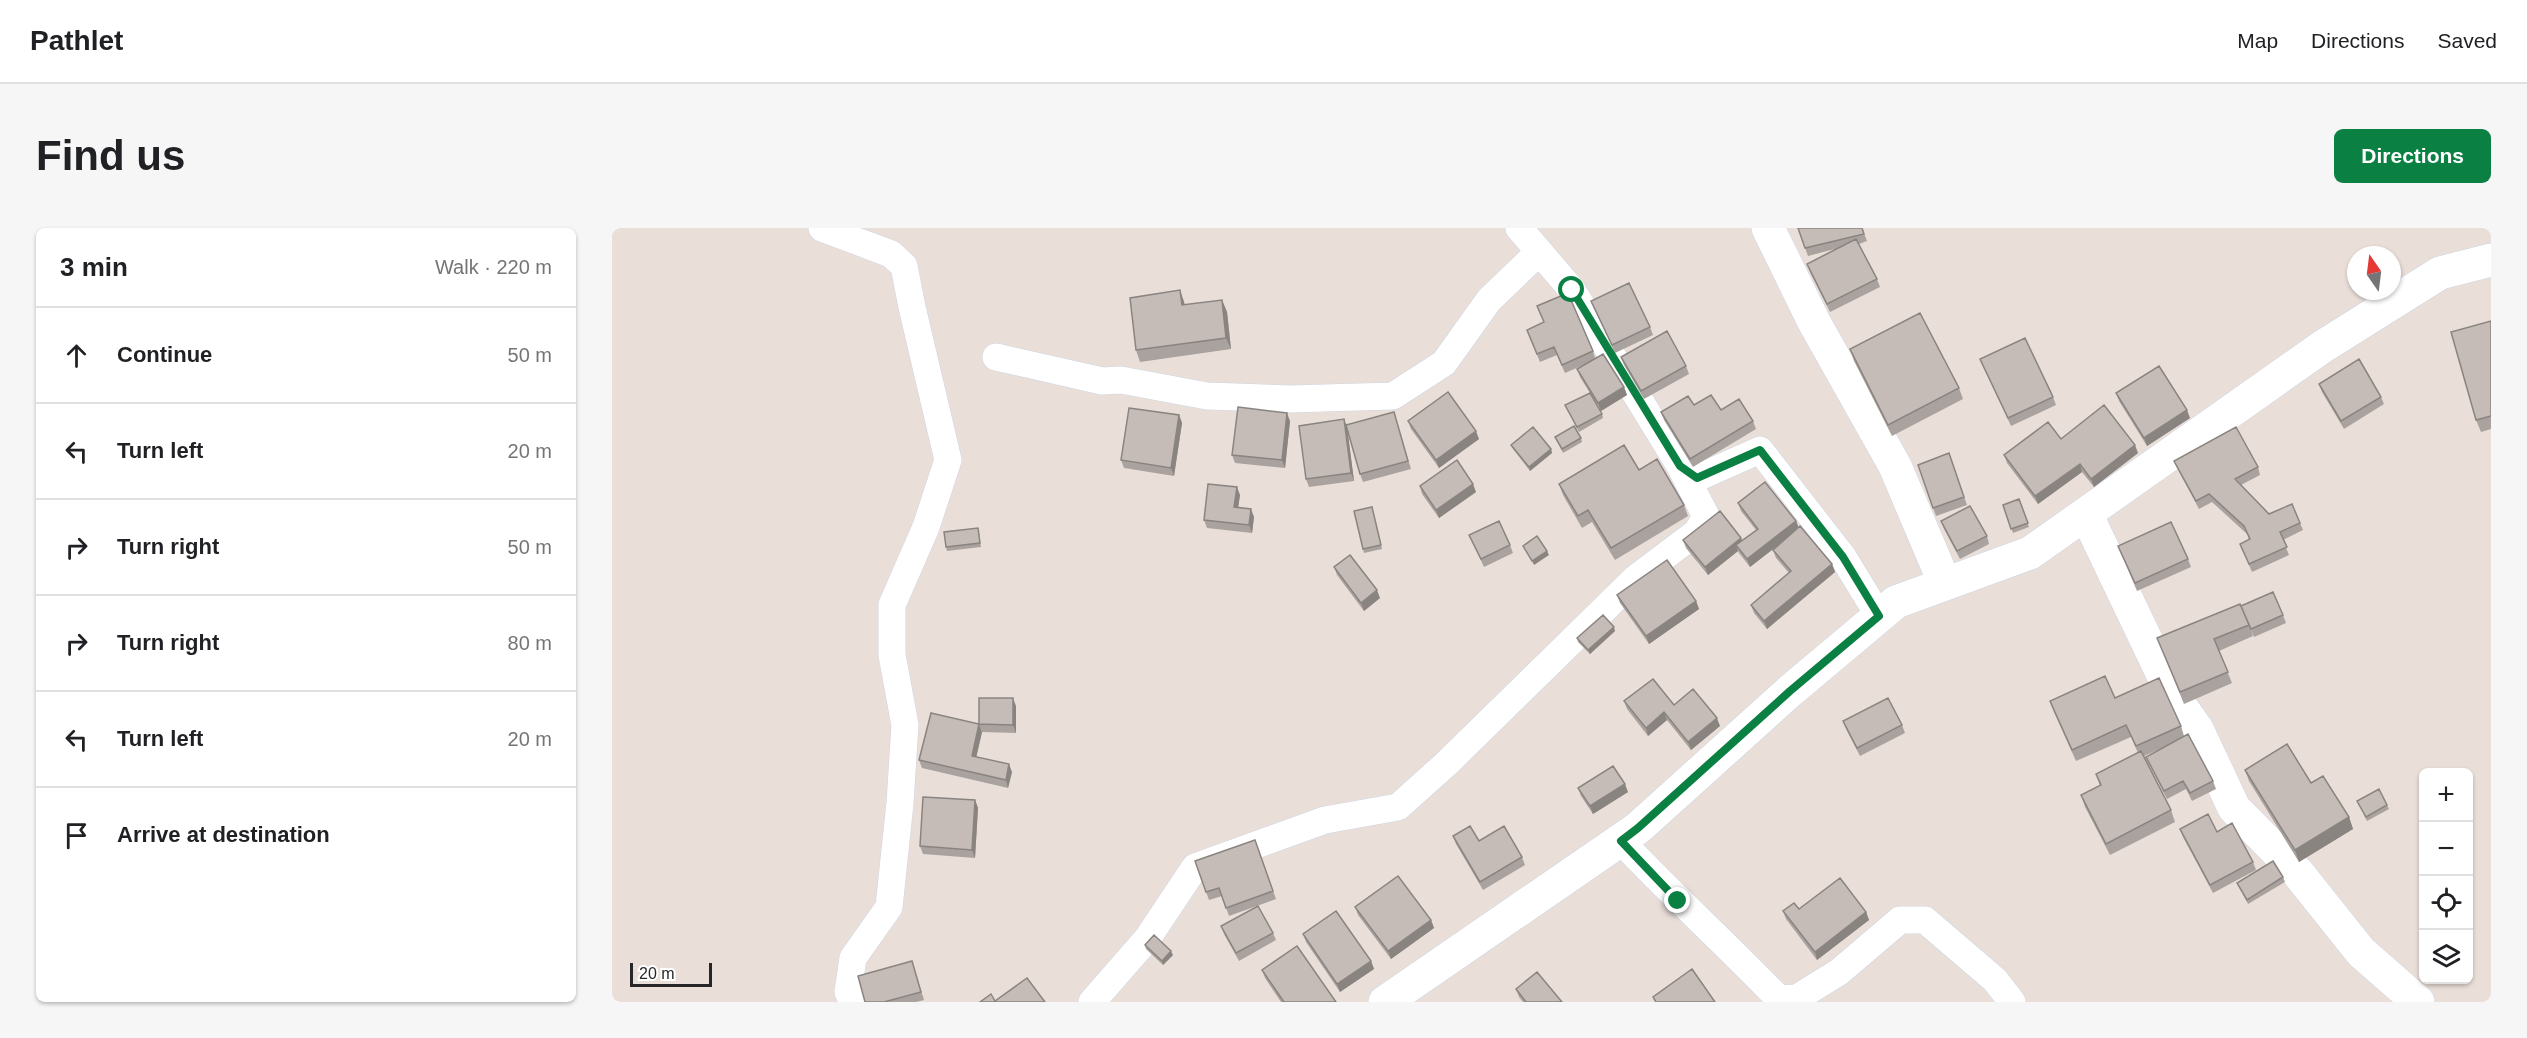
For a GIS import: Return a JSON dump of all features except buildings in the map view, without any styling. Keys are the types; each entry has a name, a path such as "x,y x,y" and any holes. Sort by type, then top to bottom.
{"street":[{"path":"822,228 891,254 904,266 948,460 926,527 892,605 892,655 905,725 890,907 853,958 848,992 853,1002"},
{"path":"1092,1002 1147,939 1195,867 1325,820 1398,807 1446,764 1636,578 1697,532 1706,516 1680,466 1572,290 1519,228"},
{"path":"1768,228 1814,322 1895,466 1945,584"},
{"path":"996,357 1102,381 1121,380 1207,396 1290,399 1393,396 1444,363 1489,300 1539,252"},
{"path":"1385,1002 1638,828 1790,691 1896,602 2030,553 2322,347 2440,273 2491,260"},
{"path":"1680,466 1697,478 1760,450 1843,557 1879,616"},
{"path":"2086,513 2172,694 2196,729 2234,808 2298,873 2361,952 2418,1002"},
{"path":"1621,841 1678,901 1739,957 1781,1000 1797,998 1839,972 1900,920 1925,920 1995,980 2012,1002"}],"route":[{"path":"1572,290 1680,466 1697,478 1760,450 1843,557 1879,616 1790,691 1621,841 1678,901"}]}
